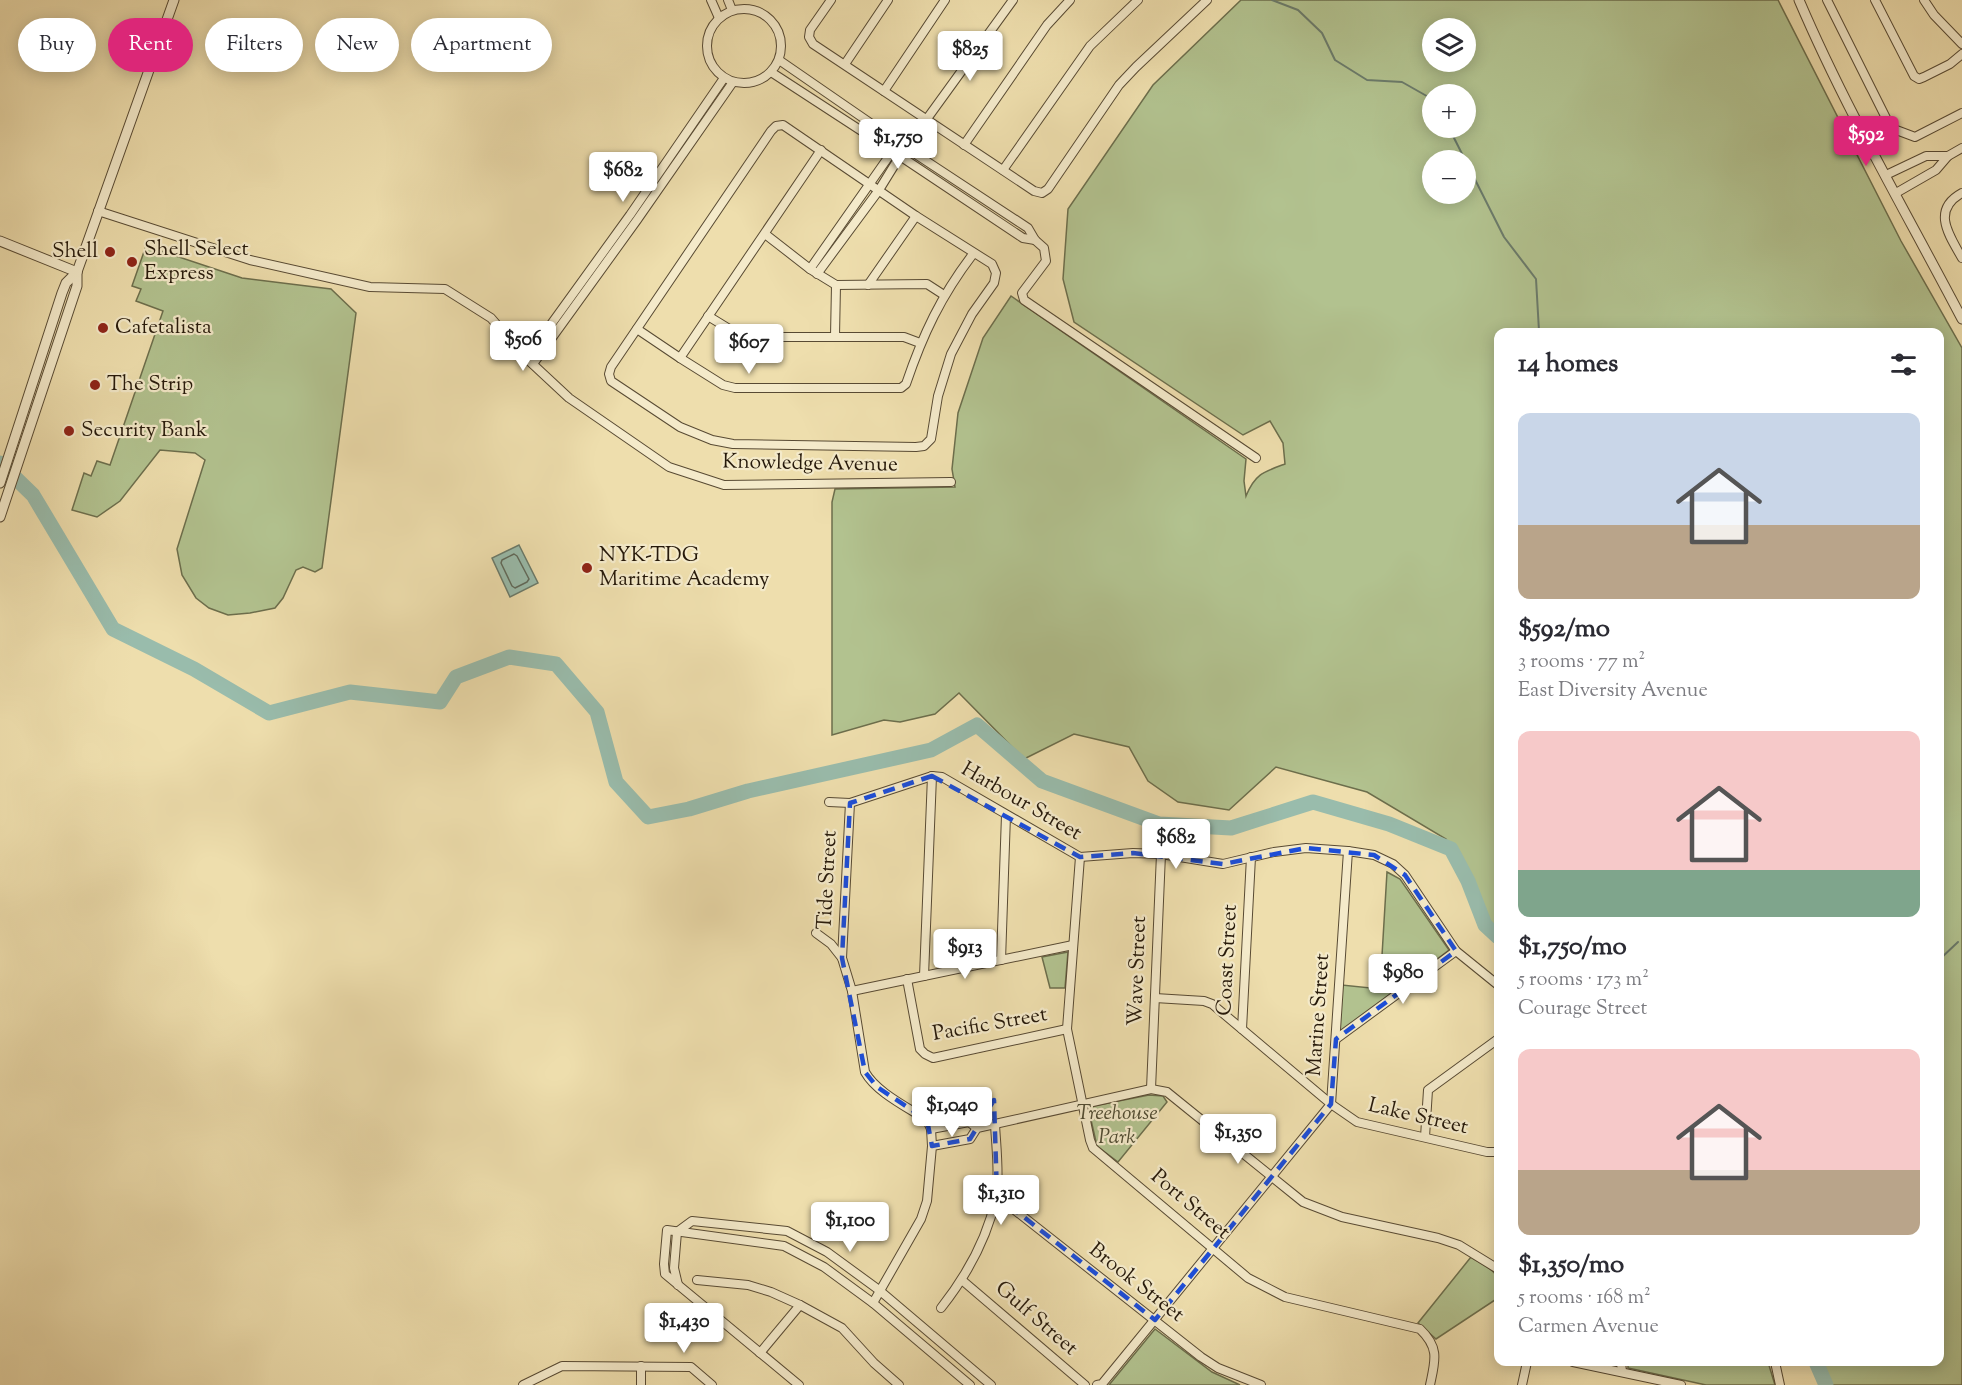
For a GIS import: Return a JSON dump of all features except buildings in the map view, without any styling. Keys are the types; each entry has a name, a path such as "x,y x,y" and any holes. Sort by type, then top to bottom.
{"street":[{"path":"0,517 77,286 77,272 174,0"},
{"path":"711,0 719,18"},
{"path":"728,0 732,10"},
{"path":"831,0 810,30 809,37 813,44 926,121 1034,191 1042,193 1048,189 1123,80 1207,0"},
{"path":"845,64 888,0"},
{"path":"884,91 945,0"},
{"path":"810,269 870,183 926,121 1013,0"},
{"path":"964,145 1047,25 1070,0"},
{"path":"1003,170 1090,46 1138,0"},
{"path":"1799,0 1886,175 1962,319"},
{"path":"1827,0 1891,128 1915,137 1962,113"},
{"path":"1875,0 1914,76 1919,79 1924,77 1950,64 1962,54"},
{"path":"1924,0 1934,15 1962,44"},
{"path":"746,8 760,12 771,20 779,32 782,46 779,60 771,72 760,80 747,84 724,78 714,68 708,56 706,42 710,29 719,18 732,10 746,8"},
{"path":"779,60 1028,228 1035,240 1044,248 1046,261 1022,293 1024,300 1256,458"},
{"path":"771,72 1023,238 1035,240"},
{"path":"525,357 630,215 724,78"},
{"path":"533,364 733,82"},
{"path":"783,125 821,150 916,216 992,264 996,273 994,283 972,314 951,354 938,396 931,439 924,446 733,444 680,427 611,381 609,374 611,367 776,126 783,125"},
{"path":"1896,193 1936,170 1948,156 1962,148"},
{"path":"680,357 821,150"},
{"path":"817,274 879,190 896,153"},
{"path":"1886,175 1926,156 1948,156"},
{"path":"1962,193 1947,205 1944,226 1958,242 1962,258"},
{"name":"Knowledge Avenue","path":"98,211 272,265 370,287 445,289 491,318 525,357 569,398 669,467 724,485 951,482"},
{"path":"868,285 916,216"},
{"path":"765,234 810,269 836,285 927,285 944,295"},
{"path":"0,241 77,272"},
{"path":"637,329 717,382 735,388 901,388 906,384 920,343 944,295 973,254"},
{"path":"0,483 66,283 77,272"},
{"path":"835,336 836,285"},
{"path":"708,316 747,337 904,337 920,343"},
{"path":"17,431 28,434"},
{"path":"924,976 932,776"},
{"name":"Harbour Street","path":"829,802 850,803 932,776 942,777 1080,857 1119,853 1161,854 1223,864 1274,852 1306,848 1374,855 1393,864 1405,875 1456,951 1494,982"},
{"name":"Tide Street","path":"842,958 850,803"},
{"path":"1001,960 1006,815"},
{"name":"Marine Street","path":"1097,1385 1102,1384 1331,1104 1348,851"},
{"name":"Wave Street","path":"1151,1089 1161,854"},
{"name":"Port Street","path":"1080,857 1067,1029 1093,1148 1248,1278 1285,1297 1420,1329 1434,1347 1435,1360 1430,1385"},
{"name":"Coast Street","path":"1242,1029 1251,857"},
{"path":"816,933 831,944 842,958 852,991 865,1072 869,1080 927,1120 931,1129 932,1146 927,1201 921,1220 873,1303"},
{"path":"852,991 1073,945"},
{"path":"1336,1039 1456,951"},
{"name":"Pacific Street","path":"907,979 920,1049 933,1058 1067,1029"},
{"name":"Lake Street","path":"1155,998 1204,1001 1212,1004 1331,1104 1357,1122 1494,1152"},
{"path":"1425,1137 1428,1090 1494,1042"},
{"path":"932,1146 970,1139 977,1128 1151,1089 1167,1092 1274,1176 1303,1202 1342,1217 1438,1238 1459,1245 1494,1267"},
{"path":"931,1129 969,1122 977,1128"},
{"path":"941,1308 963,1281 976,1256 997,1196 995,1124"},
{"name":"Brook Street","path":"997,1196 1218,1368 1261,1385"},
{"path":"678,1285 674,1268 677,1232 692,1221 787,1231 827,1252 879,1290 991,1385"},
{"path":"799,1385 665,1274 667,1230 784,1246 824,1267 873,1303 970,1385"},
{"path":"697,1280 748,1285 800,1305 842,1328 874,1363 899,1385"},
{"name":"Gulf Street","path":"963,1281 1085,1385"},
{"path":"760,1353 800,1305"},
{"path":"523,1385 562,1366 691,1367 712,1385"},
{"path":"641,1366 641,1385"},
{"path":"1522,1385 1526,1366"},
{"path":"1593,1366 1681,1385"},
{"path":"1621,1366 1622,1372"},
{"path":"1776,1366 1780,1385"}],"highlighted area":[{"path":"932,776 1080,857 1133,853 1223,864 1306,848 1374,855 1405,875 1456,951 1336,1039 1331,1104 1155,1320 997,1196 994,1100 970,1139 932,1146 927,1120 877,1087 865,1072 842,958 850,803"}],"green space":[{"path":"1241,0 1778,0 1901,241 1962,348 1962,1385 1826,1385 1818,1366 1944,1366 1944,328 1494,328 1494,933 1485,925 1468,881 1446,839 1367,792 1276,767 1229,810 1178,802 1148,781 1129,747 1074,734 1024,759 959,693 935,714 900,722 884,720 832,735 832,502 835,489 955,487 952,469 958,413 983,338 1011,296 1246,459 1244,481 1246,496 1256,478 1285,464 1283,443 1270,421 1243,435 1074,322 1063,279 1068,209 1153,85"},
{"path":"146,246 242,278 331,289 356,313 322,568 315,572 303,567 296,570 283,598 275,608 228,615 209,608 196,598 182,575 177,549 205,460 195,453 160,450 120,501 97,517 72,510 84,473 91,476 97,461 110,465 163,311 136,301 141,289 132,286"},
{"path":"1387,872 1400,879 1449,950 1339,1034 1342,985 1380,989"},
{"path":"1068,952 1065,988 1050,988 1042,957"},
{"name":"Treehouse Park","path":"1149,1095 1163,1096 1167,1102 1118,1162 1097,1146 1088,1107"},
{"path":"1471,1257 1494,1272 1494,1301 1436,1339 1418,1323"},
{"path":"1155,1329 1212,1372 1240,1385 1109,1385"},
{"path":"1628,1366 1769,1366 1775,1385 1706,1385 1628,1368"}],"water":[{"path":"519,545 538,583 510,597 492,558"}],"waterway":[{"path":"1272,0 1298,10 1322,33 1335,60 1367,80 1402,82 1422,93"},
{"path":"1454,138 1504,237 1536,279 1539,328"},
{"path":"0,463 33,495 113,629 194,669 269,713 350,692 440,702 456,677 509,657 556,664 597,712 616,782 648,817 689,809 748,791 931,750 977,725 1042,781 1159,824 1231,828 1313,802 1389,824 1451,849 1468,881 1485,925 1494,933"},
{"path":"1944,955 1958,942"},
{"path":"1818,1366 1826,1385"}],"place":[{"name":"Shell","path":"110,252"},
{"name":"Shell Select Express","path":"132,262"},
{"name":"Cafetalista","path":"103,328"},
{"name":"The Strip","path":"95,385"},
{"name":"Security Bank","path":"69,431"},
{"name":"NYK-TDG Maritime Academy","path":"587,568"}]}
